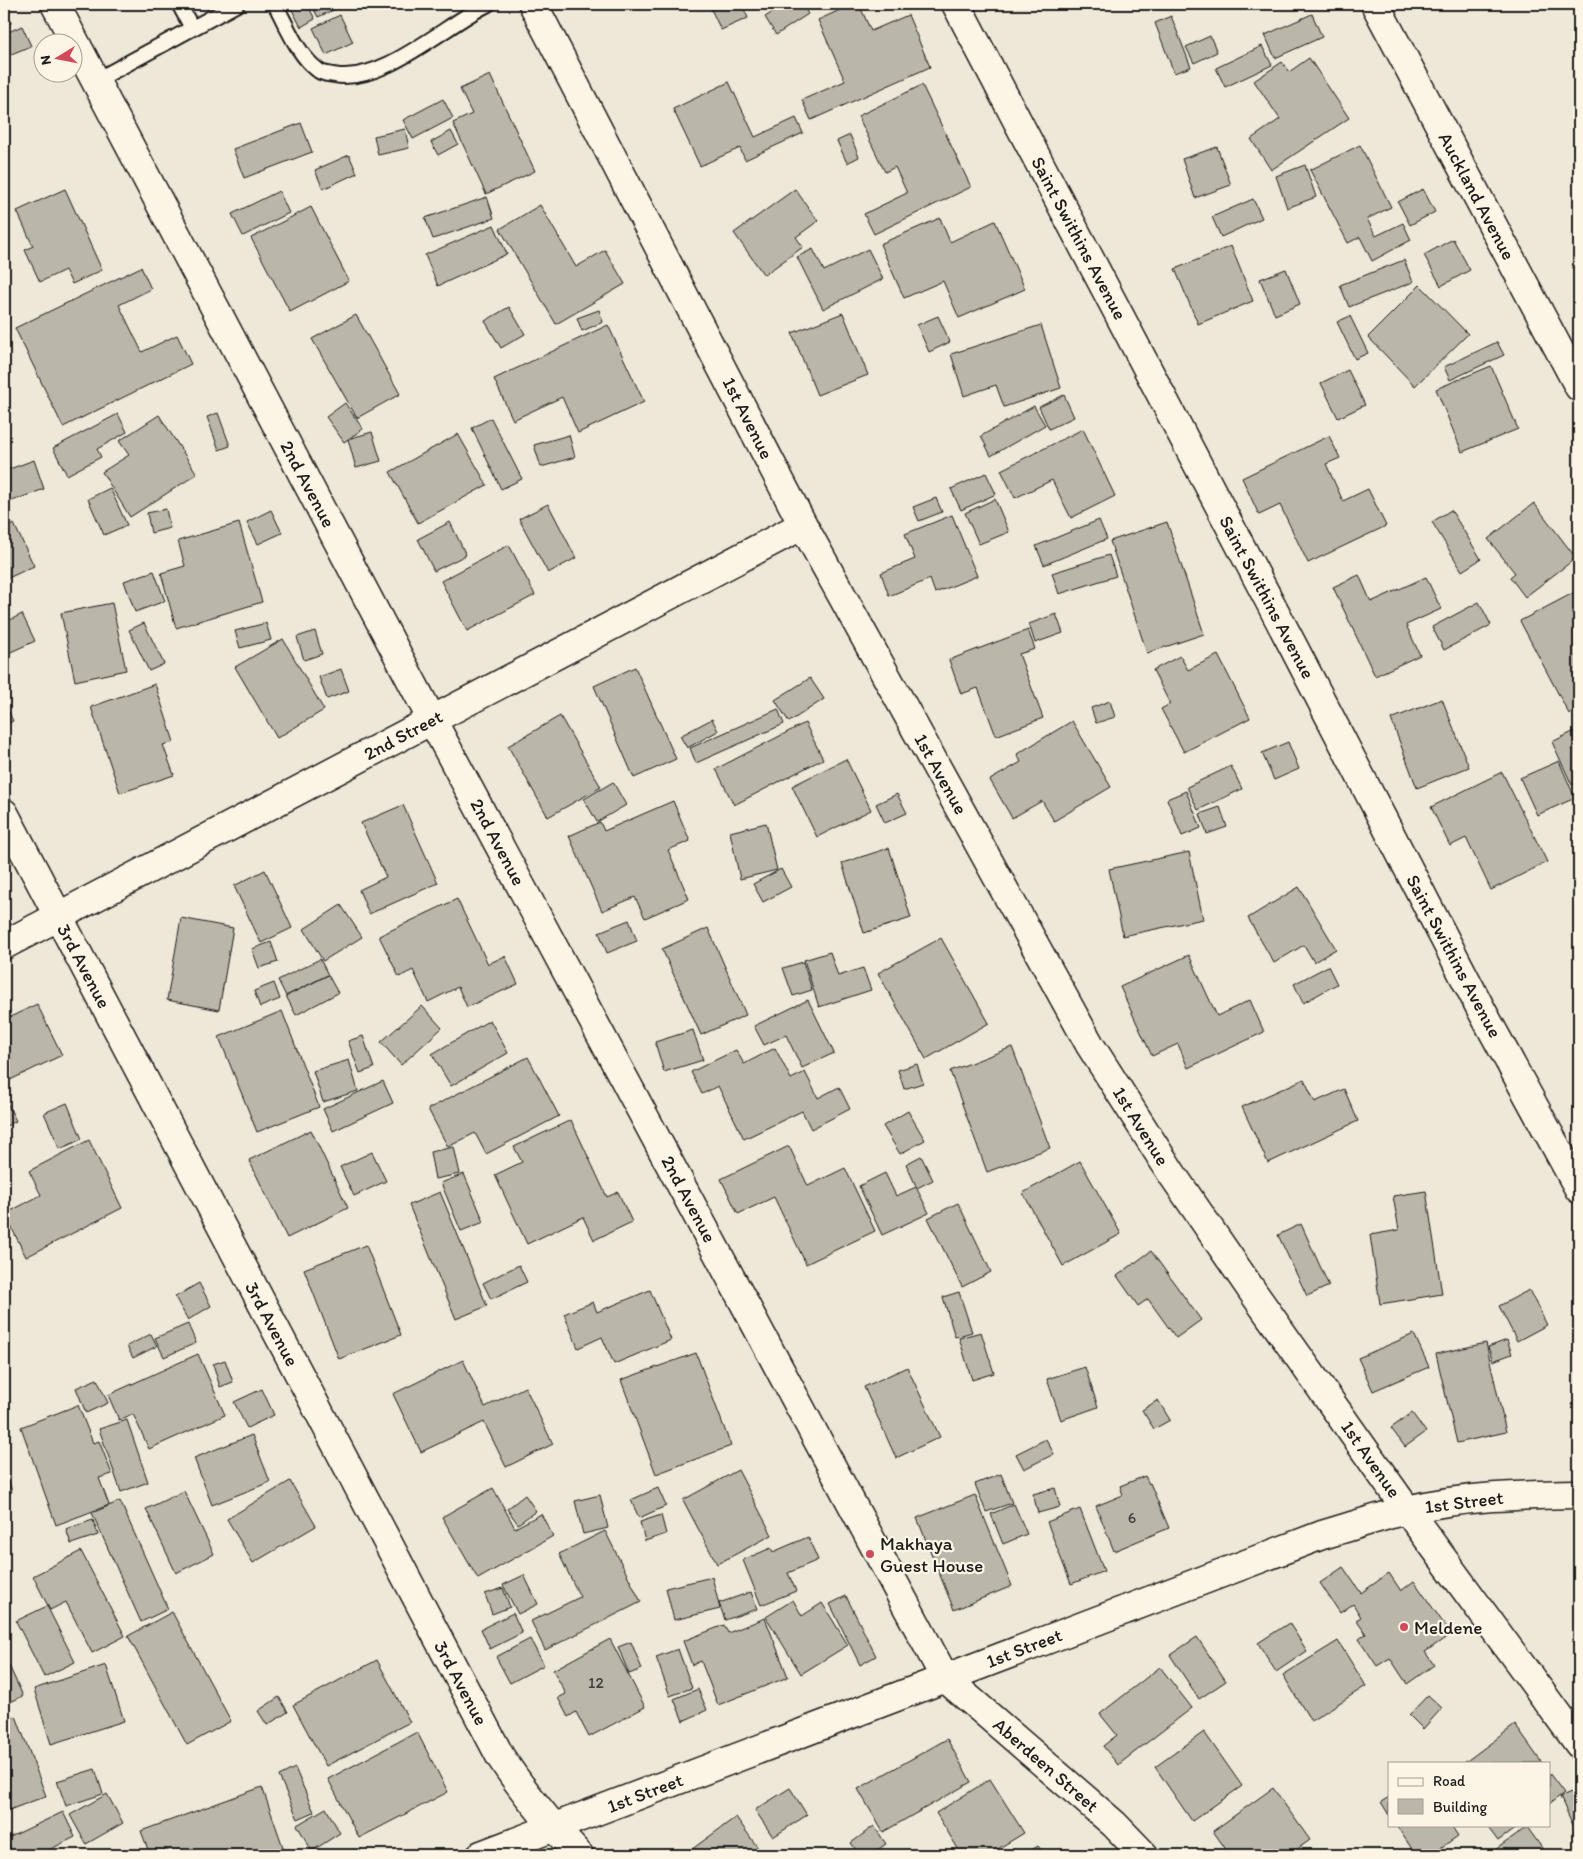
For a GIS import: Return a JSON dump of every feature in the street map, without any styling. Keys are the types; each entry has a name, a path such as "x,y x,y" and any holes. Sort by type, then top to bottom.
{"street":[{"name":"2nd Avenue","path":"55,4 432,720 945,1678"},
{"name":"1st Avenue","path":"533,4 803,525 1090,1045 1172,1174 1255,1295 1407,1510 1579,1744"},
{"name":"Saint Swithins Avenue","path":"956,4 1478,1002 1579,1189"},
{"name":"Auckland Avenue","path":"1375,4 1579,387"},
{"name":"2nd Street","path":"4,945 803,525"},
{"name":"3rd Avenue","path":"4,813 465,1692 520,1787 553,1828 579,1855"},
{"name":"1st Street","path":"481,1855 1322,1536 1407,1510 1458,1500 1507,1496 1579,1494"},
{"name":"Aberdeen Street","path":"945,1678 1114,1824 1144,1855"}],"lane":[{"path":"179,4 192,28"},
{"path":"95,81 237,4"},
{"path":"275,4 304,57 321,72 342,76 362,74 386,66 488,4"}],"building":[{"path":"289,4 307,4 315,19 301,27"},
{"path":"311,4 347,4 318,17"},
{"path":"717,4 742,4 748,18 721,30 710,7"},
{"path":"786,4 802,4 808,14 776,35 765,17"},
{"path":"853,4 859,4 871,31 908,15 930,67 811,120 802,100 845,81 818,20"},
{"path":"4,6 11,23 4,26"},
{"path":"1312,14 1322,37 1275,58 1265,35"},
{"path":"340,15 353,42 326,55 313,28"},
{"path":"1171,16 1191,67 1174,73 1155,23"},
{"path":"22,26 31,46 4,57 4,34"},
{"path":"1210,36 1217,52 1194,63 1186,47"},
{"path":"1262,46 1272,65 1225,87 1216,68"},
{"path":"1309,58 1349,118 1271,170 1251,139 1280,119 1254,81 1282,62 1289,72"},
{"path":"490,75 535,171 486,194 453,123 472,114 460,89"},
{"path":"729,82 755,137 796,118 803,133 745,160 740,148 700,166 673,109"},
{"path":"922,85 971,187 874,234 864,214 907,193 895,167 885,172 858,116"},
{"path":"443,99 453,118 413,139 403,120"},
{"path":"301,123 312,152 244,178 233,149"},
{"path":"405,129 409,148 378,155 374,136"},
{"path":"451,131 458,144 438,155 431,142"},
{"path":"850,135 859,157 847,163 837,141"},
{"path":"1360,145 1391,207 1367,219 1376,236 1403,223 1411,240 1372,261 1360,237 1348,243 1310,170"},
{"path":"1217,147 1231,185 1195,198 1182,159"},
{"path":"349,155 357,173 323,189 315,170"},
{"path":"1305,165 1316,197 1287,208 1276,176"},
{"path":"65,189 102,270 72,284 65,270 40,282 25,250 33,246 17,211"},
{"path":"795,189 818,221 796,237 803,247 764,275 734,233"},
{"path":"1423,189 1435,212 1410,225 1398,202"},
{"path":"279,191 289,213 243,236 232,214"},
{"path":"487,197 494,218 433,239 425,218"},
{"path":"1253,199 1262,218 1221,237 1212,217"},
{"path":"540,205 576,267 605,250 625,284 556,324 500,229"},
{"path":"311,207 349,281 290,312 251,238"},
{"path":"940,218 950,242 995,221 1025,289 959,318 943,281 904,298 880,244"},
{"path":"494,225 507,254 438,286 425,255"},
{"path":"1453,239 1470,270 1441,286 1424,255"},
{"path":"1231,246 1253,301 1198,324 1175,269"},
{"path":"813,249 824,271 868,249 883,279 823,309 797,257"},
{"path":"1404,260 1413,282 1349,307 1340,285"},
{"path":"141,267 151,289 119,305 142,352 177,335 191,364 63,427 15,328"},
{"path":"1286,269 1300,304 1275,315 1260,279"},
{"path":"1420,285 1468,334 1415,386 1368,337"},
{"path":"509,307 525,334 501,348 485,321"},
{"path":"599,310 603,322 582,331 577,318"},
{"path":"843,313 868,375 817,395 792,333"},
{"path":"356,315 400,394 357,418 312,339"},
{"path":"938,316 950,342 929,352 917,325"},
{"path":"1350,316 1368,353 1355,359 1337,322"},
{"path":"608,325 644,402 578,433 562,397 513,420 494,379"},
{"path":"1041,325 1061,388 1004,407 996,385 964,396 951,354"},
{"path":"1497,342 1504,355 1450,380 1444,367"},
{"path":"1491,366 1518,429 1462,452 1436,389"},
{"path":"1348,370 1365,405 1338,418 1321,383"},
{"path":"1064,395 1074,417 1049,429 1039,407"},
{"path":"345,403 363,429 344,442 326,417"},
{"path":"1034,406 1045,425 991,456 981,436"},
{"path":"218,413 230,446 219,450 207,417"},
{"path":"118,414 127,432 97,449 101,457 67,475 53,448"},
{"path":"159,415 197,474 130,517 102,472 129,455 119,441"},
{"path":"491,418 522,479 501,489 472,428"},
{"path":"1083,429 1115,496 1071,518 1052,480 1015,498 1001,470"},
{"path":"372,432 381,461 356,468 348,439"},
{"path":"458,434 487,485 418,523 390,472"},
{"path":"569,435 575,457 541,467 534,445"},
{"path":"1329,436 1340,458 1326,464 1343,501 1368,489 1386,526 1308,563 1280,505 1259,515 1242,478"},
{"path":"34,460 44,489 4,504 4,471"},
{"path":"986,473 996,494 961,510 951,489"},
{"path":"110,488 127,525 104,535 88,499"},
{"path":"936,498 942,512 919,521 913,507"},
{"path":"995,499 1009,532 979,544 965,513"},
{"path":"1534,503 1576,558 1525,597 1510,577 1515,573 1488,539"},
{"path":"548,504 576,558 548,573 519,519"},
{"path":"166,509 170,528 151,533 147,513"},
{"path":"271,510 282,533 258,544 247,522"},
{"path":"1451,510 1481,559 1462,571 1432,522"},
{"path":"952,515 977,576 935,593 930,579 889,596 881,573 915,559 905,534"},
{"path":"1099,520 1107,539 1044,565 1036,546"},
{"path":"450,522 466,555 434,571 418,539"},
{"path":"1167,522 1204,634 1147,653 1110,541"},
{"path":"239,523 262,602 176,628 161,573 185,566 178,541"},
{"path":"14,524 34,566 4,580 4,529"},
{"path":"509,545 535,595 467,631 441,581"},
{"path":"1109,555 1116,576 1059,594 1052,573"},
{"path":"154,571 165,601 135,612 124,581"},
{"path":"1359,575 1371,602 1426,577 1441,609 1406,625 1420,655 1375,676 1333,587"},
{"path":"1575,592 1579,601 1579,709 1569,714 1520,621"},
{"path":"1479,602 1491,625 1444,650 1432,627"},
{"path":"112,603 126,670 75,681 61,613"},
{"path":"22,614 35,641 4,655 4,623"},
{"path":"1056,614 1063,633 1035,643 1029,624"},
{"path":"144,623 164,664 149,671 129,630"},
{"path":"266,623 271,640 240,648 235,631"},
{"path":"1028,630 1035,649 1019,654 1043,718 996,736 978,688 961,694 949,660"},
{"path":"315,631 322,654 304,660 297,637"},
{"path":"283,639 324,710 277,738 235,667"},
{"path":"1218,655 1250,718 1184,752 1161,709 1170,704 1153,670 1180,656 1188,670"},
{"path":"635,667 676,759 634,778 594,686"},
{"path":"341,669 349,691 327,699 319,677"},
{"path":"810,678 824,699 789,722 775,700"},
{"path":"155,684 174,742 163,745 174,775 120,793 91,707"},
{"path":"1442,699 1469,767 1417,788 1391,719"},
{"path":"1110,701 1115,717 1096,723 1091,708"},
{"path":"4,702 13,721 4,725"},
{"path":"778,709 784,724 696,763 690,748"},
{"path":"560,716 601,787 548,817 508,746"},
{"path":"712,719 718,731 687,748 680,736"},
{"path":"1072,721 1111,787 1054,821 1042,801 1012,818 990,780 1021,762 1017,754"},
{"path":"805,723 823,759 734,805 716,769"},
{"path":"1579,729 1579,782 1572,785 1552,742"},
{"path":"1288,742 1299,769 1274,780 1262,753"},
{"path":"846,759 871,810 817,837 792,786"},
{"path":"1559,761 1575,798 1537,815 1520,778"},
{"path":"1231,766 1242,789 1198,810 1187,787"},
{"path":"1502,772 1547,862 1491,890 1466,838 1450,846 1431,807"},
{"path":"613,782 626,805 597,822 584,799"},
{"path":"1186,791 1201,828 1182,836 1167,799"},
{"path":"897,794 907,813 885,823 876,804"},
{"path":"673,801 690,841 668,850 689,899 645,918 635,897 602,911 569,836 600,822 604,831"},
{"path":"403,805 438,883 369,914 359,890 386,877 361,823"},
{"path":"1220,807 1227,827 1207,834 1200,814"},
{"path":"766,823 777,870 740,879 730,832"},
{"path":"889,848 911,918 864,933 842,863"},
{"path":"1189,852 1203,919 1123,936 1109,869"},
{"path":"781,869 791,887 763,902 753,884"},
{"path":"265,870 292,928 261,943 234,886"},
{"path":"1299,887 1336,949 1314,962 1304,945 1274,963 1248,918"},
{"path":"457,899 488,964 505,956 518,984 467,1007 458,987 428,1002 413,970 399,977 379,936"},
{"path":"341,905 362,937 323,961 304,929"},
{"path":"181,918 233,928 219,1010 167,1000"},
{"path":"629,920 637,941 607,953 599,932"},
{"path":"708,928 746,1015 701,1035 662,949"},
{"path":"941,938 989,1023 926,1059 878,973"},
{"path":"271,942 278,962 259,968 252,949"},
{"path":"830,952 838,976 863,968 871,990 819,1007 804,960"},
{"path":"1189,955 1217,1016 1250,1000 1264,1032 1188,1068 1178,1044 1152,1056 1120,987"},
{"path":"320,959 328,975 286,996 278,980"},
{"path":"803,962 812,990 793,996 783,968"},
{"path":"1328,966 1337,984 1303,1003 1294,984"},
{"path":"328,975 338,993 296,1015 286,996"},
{"path":"274,983 280,999 260,1007 254,991"},
{"path":"808,1000 834,1053 802,1068 786,1035 764,1045 754,1026"},
{"path":"37,1004 62,1055 4,1083 4,1020"},
{"path":"422,1006 442,1028 401,1065 381,1042"},
{"path":"282,1011 319,1107 257,1132 219,1037"},
{"path":"490,1020 508,1053 451,1086 432,1054"},
{"path":"693,1030 703,1060 664,1072 655,1042"},
{"path":"363,1036 374,1068 360,1073 348,1041"},
{"path":"1012,1047 1050,1148 987,1172 950,1071"},
{"path":"775,1048 791,1079 805,1072 818,1098 839,1087 850,1109 811,1129 802,1111 744,1139 718,1086 702,1094 691,1072 736,1050 744,1064"},
{"path":"528,1057 559,1116 486,1154 475,1133 448,1147 428,1109"},
{"path":"349,1060 358,1091 323,1102 313,1071"},
{"path":"917,1064 923,1083 904,1089 898,1070"},
{"path":"1304,1079 1315,1102 1344,1089 1358,1121 1268,1163 1242,1107"},
{"path":"383,1081 393,1103 333,1131 323,1109"},
{"path":"4,1096 16,1121 4,1127"},
{"path":"67,1103 82,1139 60,1149 44,1113"},
{"path":"908,1111 925,1140 900,1154 883,1126"},
{"path":"571,1120 607,1197 618,1192 632,1222 594,1240 583,1217 527,1244 495,1175 522,1162 514,1147"},
{"path":"311,1130 348,1208 287,1238 249,1160"},
{"path":"89,1140 122,1208 26,1257 5,1214 41,1195 29,1171"},
{"path":"789,1146 808,1186 845,1168 875,1231 806,1264 774,1197 738,1214 721,1179"},
{"path":"454,1147 460,1174 435,1179 430,1152"},
{"path":"372,1152 386,1181 354,1196 340,1167"},
{"path":"921,1156 933,1180 917,1188 906,1164"},
{"path":"1080,1161 1121,1234 1063,1266 1023,1193"},
{"path":"885,1173 896,1196 916,1187 929,1213 882,1235 859,1186"},
{"path":"464,1174 484,1222 461,1231 441,1183"},
{"path":"1426,1191 1442,1294 1380,1304 1370,1235 1399,1230 1393,1196"},
{"path":"440,1192 487,1306 456,1319 409,1205"},
{"path":"958,1203 991,1272 962,1287 928,1218"},
{"path":"1301,1224 1329,1286 1307,1296 1278,1235"},
{"path":"366,1245 401,1335 339,1359 304,1269"},
{"path":"1151,1251 1201,1320 1176,1338 1148,1299 1138,1306 1117,1276"},
{"path":"519,1265 527,1282 491,1299 483,1283"},
{"path":"199,1283 211,1306 188,1320 175,1297"},
{"path":"650,1290 671,1340 614,1364 602,1337 578,1348 564,1314 593,1302 597,1312"},
{"path":"1529,1290 1547,1325 1517,1341 1499,1306"},
{"path":"959,1292 972,1332 955,1337 943,1297"},
{"path":"188,1324 196,1343 164,1357 155,1338"},
{"path":"981,1332 994,1373 972,1380 959,1338"},
{"path":"151,1334 157,1346 133,1358 127,1346"},
{"path":"1414,1334 1429,1367 1373,1391 1358,1358"},
{"path":"1507,1340 1512,1354 1493,1361 1488,1347"},
{"path":"1486,1343 1506,1432 1457,1443 1436,1354"},
{"path":"696,1353 731,1446 656,1474 621,1380"},
{"path":"198,1354 225,1415 149,1449 133,1414 119,1420 108,1395"},
{"path":"225,1360 233,1382 220,1387 213,1364"},
{"path":"463,1360 485,1407 525,1387 553,1444 506,1467 484,1422 421,1452 393,1394"},
{"path":"907,1367 940,1437 896,1458 864,1387"},
{"path":"1085,1367 1098,1407 1061,1420 1047,1379"},
{"path":"97,1379 108,1403 86,1413 76,1388"},
{"path":"262,1389 274,1415 247,1428 234,1402"},
{"path":"1158,1400 1170,1420 1154,1429 1142,1410"},
{"path":"78,1405 93,1443 99,1441 112,1474 99,1478 109,1505 56,1525 21,1427"},
{"path":"1412,1413 1426,1432 1405,1447 1391,1428"},
{"path":"127,1420 148,1482 121,1492 99,1429"},
{"path":"252,1435 270,1482 212,1505 194,1458"},
{"path":"1046,1439 1054,1454 1024,1469 1016,1454"},
{"path":"4,1465 12,1492 4,1494"},
{"path":"738,1470 772,1535 717,1564 683,1500"},
{"path":"1001,1474 1012,1503 986,1512 975,1484"},
{"path":"1145,1476 1150,1483 1169,1528 1114,1551 1096,1506 1123,1495 1120,1486"},
{"path":"290,1481 316,1526 253,1563 227,1519"},
{"path":"493,1488 515,1528 541,1514 553,1536 478,1579 442,1517"},
{"path":"658,1488 666,1506 639,1518 631,1500"},
{"path":"1055,1488 1060,1507 1038,1513 1033,1494"},
{"path":"184,1491 214,1554 176,1573 146,1509"},
{"path":"525,1495 536,1511 518,1524 507,1509"},
{"path":"600,1495 608,1528 583,1534 575,1501"},
{"path":"975,1495 1012,1586 954,1610 917,1518"},
{"path":"120,1501 168,1609 141,1622 92,1513"},
{"path":"1014,1504 1027,1534 1003,1544 991,1514"},
{"path":"1080,1509 1104,1571 1071,1584 1047,1522"},
{"path":"661,1515 666,1534 645,1541 640,1522"},
{"path":"93,1520 98,1535 71,1544 66,1529"},
{"path":"605,1531 641,1602 545,1650 531,1621 580,1597 559,1554"},
{"path":"808,1537 818,1560 788,1573 796,1591 761,1605 743,1560 771,1548 773,1552"},
{"path":"81,1551 125,1636 92,1653 66,1602 50,1610 33,1576"},
{"name":"Meldene","path":"1343,1567 1361,1593 1389,1573 1401,1591 1414,1581 1451,1634 1425,1652 1434,1665 1407,1684 1390,1658 1377,1666 1359,1639 1366,1634 1356,1620 1361,1617 1353,1604 1340,1613 1320,1583"},
{"path":"524,1575 538,1604 518,1614 503,1585"},
{"path":"712,1577 720,1609 674,1620 666,1588"},
{"path":"503,1588 510,1607 492,1614 485,1594"},
{"path":"751,1592 757,1609 725,1620 719,1603"},
{"path":"846,1596 876,1656 860,1665 830,1604"},
{"path":"793,1600 802,1616 822,1603 848,1645 801,1674 766,1617"},
{"path":"47,1606 75,1662 44,1677 16,1621"},
{"path":"172,1612 231,1721 187,1745 128,1636"},
{"path":"513,1613 522,1633 490,1649 481,1629"},
{"path":"765,1618 788,1677 718,1705 701,1661 692,1665 683,1641 724,1625 728,1633"},
{"path":"1289,1623 1307,1651 1276,1672 1258,1643"},
{"path":"1197,1637 1226,1681 1199,1699 1170,1655"},
{"path":"530,1639 544,1665 510,1683 496,1657"},
{"path":"610,1639 645,1707 589,1737 576,1712 568,1717 558,1698 566,1694 553,1670"},
{"path":"1338,1641 1366,1686 1311,1721 1283,1675"},
{"path":"631,1642 642,1669 629,1674 618,1647"},
{"path":"678,1649 692,1688 670,1696 656,1657"},
{"path":"4,1655 23,1696 4,1705"},
{"path":"377,1660 410,1722 326,1766 293,1705"},
{"path":"106,1665 124,1721 51,1744 34,1689"},
{"path":"1160,1667 1192,1708 1118,1765 1103,1746 1117,1735 1100,1714"},
{"path":"698,1689 707,1710 683,1721 674,1699"},
{"path":"1428,1695 1442,1708 1423,1729 1409,1715"},
{"path":"279,1697 288,1712 267,1725 258,1711"},
{"path":"16,1716 46,1796 4,1812 4,1721"},
{"path":"1515,1725 1541,1762 1465,1762"},
{"path":"417,1732 448,1792 359,1838 328,1779"},
{"path":"1204,1732 1242,1786 1192,1821 1155,1767"},
{"path":"947,1739 971,1782 883,1832 858,1789"},
{"path":"295,1768 314,1812 298,1819 279,1776"},
{"path":"95,1769 103,1794 66,1806 57,1781"},
{"path":"1550,1774 1564,1793 1550,1803"},
{"path":"990,1779 1024,1833 988,1855 962,1855 936,1813"},
{"path":"262,1787 284,1850 271,1855 150,1855 141,1831"},
{"path":"790,1788 807,1815 773,1837 755,1810"},
{"path":"1273,1788 1310,1840 1289,1855 1230,1855 1213,1831"},
{"path":"1575,1790 1579,1801 1579,1822 1573,1825 1560,1797"},
{"path":"107,1794 123,1823 86,1844 70,1815"},
{"path":"1388,1798 1388,1813 1381,1802"},
{"path":"326,1808 340,1833 312,1851 297,1825"},
{"path":"63,1812 75,1837 39,1855 14,1855 6,1839"},
{"path":"736,1817 763,1855 684,1855"},
{"path":"874,1826 886,1844 870,1855 860,1855 851,1843"},
{"path":"1397,1826 1452,1826 1458,1836 1430,1855 1416,1855"},
{"path":"1487,1826 1519,1826 1498,1841"},
{"path":"1527,1827 1547,1855 1488,1855"},
{"path":"1038,1846 1045,1855 1023,1855"}],"place":[{"name":"Makhaya Guest House","path":"870,1554"},
{"name":"Meldene","path":"1404,1627"}]}
